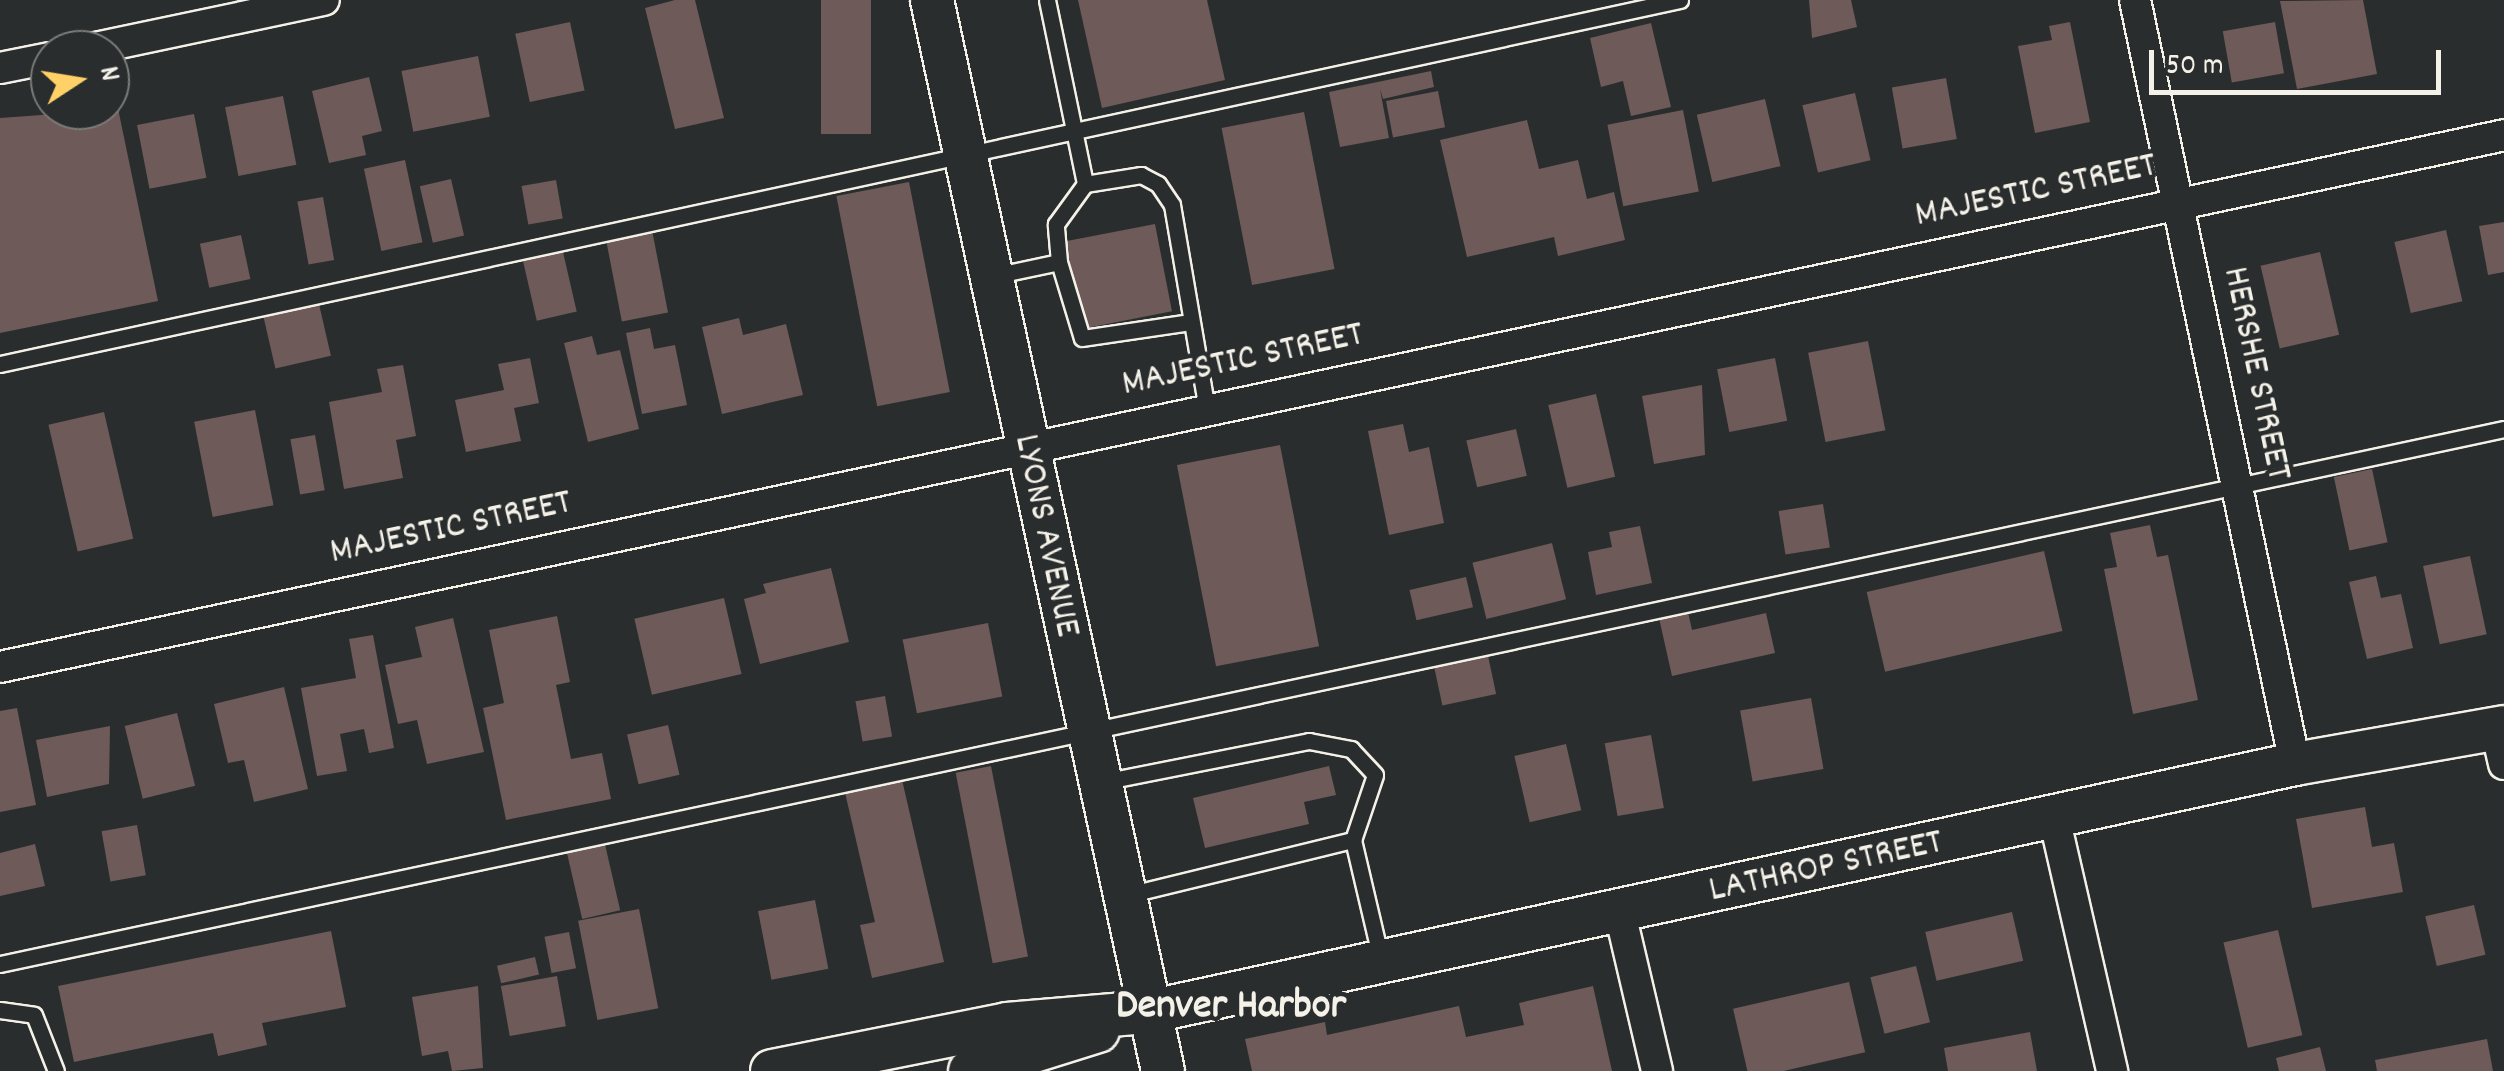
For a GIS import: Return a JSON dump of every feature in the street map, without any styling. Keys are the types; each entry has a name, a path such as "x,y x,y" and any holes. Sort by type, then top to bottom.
{"street":[{"path":"130,41 324,0"},
{"name":"LYONS AVENUE","path":"932,0 1163,1071"},
{"name":"HERSHE STREET","path":"2134,0 2294,764"},
{"path":"0,68 30,62"},
{"name":"MAJESTIC STREET","path":"0,666 2504,135"},
{"name":"LATHROP STREET","path":"970,1071 1148,1012 1620,913 2294,764 2501,740"},
{"path":"2054,817 2112,1071"},
{"path":"1620,913 1657,1071"},
{"name":"LATHROP STREET","path":"772,1071 1007,1024 1148,1012"}],"lane":[{"path":"1047,0 1086,184"},
{"path":"0,364 1680,0"},
{"path":"1190,322 1082,338 1059,262 1056,224 1086,184 1141,175 1158,184 1172,205 1207,410"},
{"path":"989,277 1059,262"},
{"path":"0,964 2504,429"},
{"path":"1099,783 1329,744 1351,749 1375,775 1353,840 1382,963"},
{"path":"1123,896 1353,840"},
{"path":"0,1010 34,1015 56,1071"}],"building":[{"path":"675,0 695,0 724,118 675,129 645,8"},
{"path":"821,0 871,0 871,134 821,134"},
{"path":"1078,0 1207,0 1225,80 1102,108"},
{"path":"1809,0 1851,0 1857,27 1812,38"},
{"path":"2363,0 2377,74 2297,89 2280,1"},
{"path":"570,22 585,90 530,102 515,34"},
{"path":"2070,22 2090,122 2035,133 2018,46 2052,40 2049,26"},
{"path":"2275,22 2284,73 2232,82 2223,31"},
{"path":"1651,23 1671,107 1631,116 1623,81 1601,87 1590,38"},
{"path":"478,56 490,117 413,132 401,71"},
{"path":"1431,71 1434,87 1383,99 1380,89 1389,138 1340,147 1329,92"},
{"path":"369,77 382,131 362,136 366,155 329,163 312,91"},
{"path":"1946,78 1957,139 1903,149 1892,88"},
{"path":"1438,91 1445,127 1393,137 1386,101"},
{"path":"1855,93 1871,160 1818,172 1802,105"},
{"path":"283,96 296,165 238,176 225,107"},
{"path":"1765,99 1781,166 1712,182 1697,115"},
{"path":"1683,110 1699,191 1623,206 1607,125"},
{"path":"1304,112 1335,269 1252,285 1222,128"},
{"path":"194,114 206,178 149,189 137,125"},
{"path":"30,116 30,130 122,130 158,301 0,333 0,118"},
{"path":"1527,120 1539,169 1578,160 1587,199 1614,192 1625,240 1558,256 1554,237 1467,257 1440,140"},
{"path":"405,160 422,242 381,251 364,169"},
{"path":"451,179 464,236 433,243 420,186"},
{"path":"556,180 563,218 528,224 522,186"},
{"path":"909,182 950,392 877,406 836,196"},
{"path":"323,197 334,260 309,265 297,202"},
{"path":"2504,222 2504,272 2488,275 2479,226"},
{"path":"1155,224 1172,311 1083,329 1066,241"},
{"path":"652,230 668,312 622,321 606,239"},
{"path":"2446,230 2462,301 2411,313 2394,242"},
{"path":"241,235 250,279 209,288 200,244"},
{"path":"563,252 577,311 537,321 523,261"},
{"path":"2320,252 2339,335 2280,349 2261,266"},
{"path":"319,304 331,356 275,368 263,317"},
{"path":"739,318 743,335 786,324 803,395 722,414 702,327"},
{"path":"650,328 654,349 675,345 687,405 642,414 626,333"},
{"path":"592,336 597,355 620,350 639,429 588,442 564,343"},
{"path":"1868,341 1885,430 1825,442 1808,353"},
{"path":"530,358 539,403 514,408 521,441 466,452 455,400 504,390 498,364"},
{"path":"1775,358 1787,421 1729,432 1717,369"},
{"path":"403,365 416,436 396,440 403,478 344,489 329,402 382,392 377,369"},
{"path":"1702,385 1705,455 1654,464 1642,396"},
{"path":"1596,394 1615,477 1567,488 1548,405"},
{"path":"255,410 274,505 213,517 194,422"},
{"path":"104,412 133,539 78,551 48,425"},
{"path":"1403,424 1409,452 1429,447 1444,523 1389,535 1368,431"},
{"path":"1516,429 1527,476 1477,487 1466,440"},
{"path":"315,435 325,490 300,494 290,439"},
{"path":"1280,445 1319,646 1216,666 1177,465"},
{"path":"2372,469 2388,542 2349,550 2334,477"},
{"path":"1823,504 1830,547 1785,554 1779,511"},
{"path":"2150,525 2157,557 2168,555 2198,700 2133,714 2104,569 2117,567 2110,533"},
{"path":"1640,526 1652,583 1596,595 1588,552 1612,547 1609,532"},
{"path":"1552,543 1566,599 1486,619 1472,563"},
{"path":"2044,551 2062,631 1885,672 1867,592"},
{"path":"2470,556 2487,634 2440,644 2423,566"},
{"path":"831,568 849,642 760,664 744,599 766,593 763,584"},
{"path":"2376,576 2381,598 2401,594 2413,648 2367,659 2349,582"},
{"path":"1466,577 1473,607 1416,620 1409,590"},
{"path":"724,598 742,674 652,695 634,619"},
{"path":"1688,612 1692,630 1766,613 1775,653 1672,676 1659,618"},
{"path":"557,616 570,682 556,685 571,759 602,753 611,799 506,820 483,708 504,703 489,630"},
{"path":"453,618 484,752 427,764 417,720 398,724 385,665 422,657 415,627"},
{"path":"988,623 1002,697 917,713 903,640"},
{"path":"373,635 394,748 369,753 364,729 340,734 347,771 317,776 301,688 356,678 349,639"},
{"path":"1487,651 1496,694 1442,705 1433,662"},
{"path":"284,687 308,789 254,802 244,760 228,763 214,704"},
{"path":"885,696 892,736 863,742 855,701"},
{"path":"1811,698 1824,769 1753,781 1740,711"},
{"path":"17,708 36,805 0,812 0,711"},
{"path":"177,713 195,786 143,799 125,726"},
{"path":"668,725 679,775 639,784 627,734"},
{"path":"110,726 109,784 47,797 36,740"},
{"path":"1651,735 1664,808 1618,816 1605,743"},
{"path":"1566,744 1581,810 1530,822 1514,756"},
{"path":"991,766 1028,956 993,963 956,773"},
{"path":"1329,766 1336,795 1304,802 1309,824 1205,848 1193,798"},
{"path":"900,771 944,962 872,978 860,925 875,922 843,784"},
{"path":"2365,807 2372,847 2394,843 2403,892 2312,908 2296,819"},
{"path":"137,825 146,875 110,881 102,831"},
{"path":"604,840 620,910 582,919 566,849"},
{"path":"35,844 45,886 0,896 0,853"},
{"path":"815,900 828,969 771,980 758,911"},
{"path":"2474,905 2485,955 2437,966 2425,916"},
{"path":"639,909 658,1008 597,1020 578,921"},
{"path":"2012,912 2023,961 1937,981 1925,932"},
{"path":"2278,930 2302,1035 2248,1048 2223,943"},
{"path":"331,931 346,1007 262,1023 267,1045 218,1056 213,1033 74,1062 58,986"},
{"path":"569,932 576,968 552,973 544,937"},
{"path":"535,957 539,975 501,983 497,966"},
{"path":"1916,966 1930,1022 1884,1034 1870,977"},
{"path":"557,976 566,1026 510,1036 501,986"},
{"path":"1849,982 1865,1052 1784,1071 1747,1071 1733,1009"},
{"path":"478,986 483,1068 452,1071 448,1051 422,1056 412,997"},
{"path":"1593,986 1612,1071 1252,1071 1245,1039 1325,1022 1327,1035 1459,1006 1466,1037 1524,1025 1519,1003"},
{"path":"2030,1032 2037,1071 1948,1071 1944,1048"},
{"path":"2487,1039 2493,1071 2377,1071 2375,1060"},
{"path":"2320,1047 2326,1071 2279,1071 2276,1058"}],"district":[{"name":"Denver Harbor","path":"1231,1008"}]}
